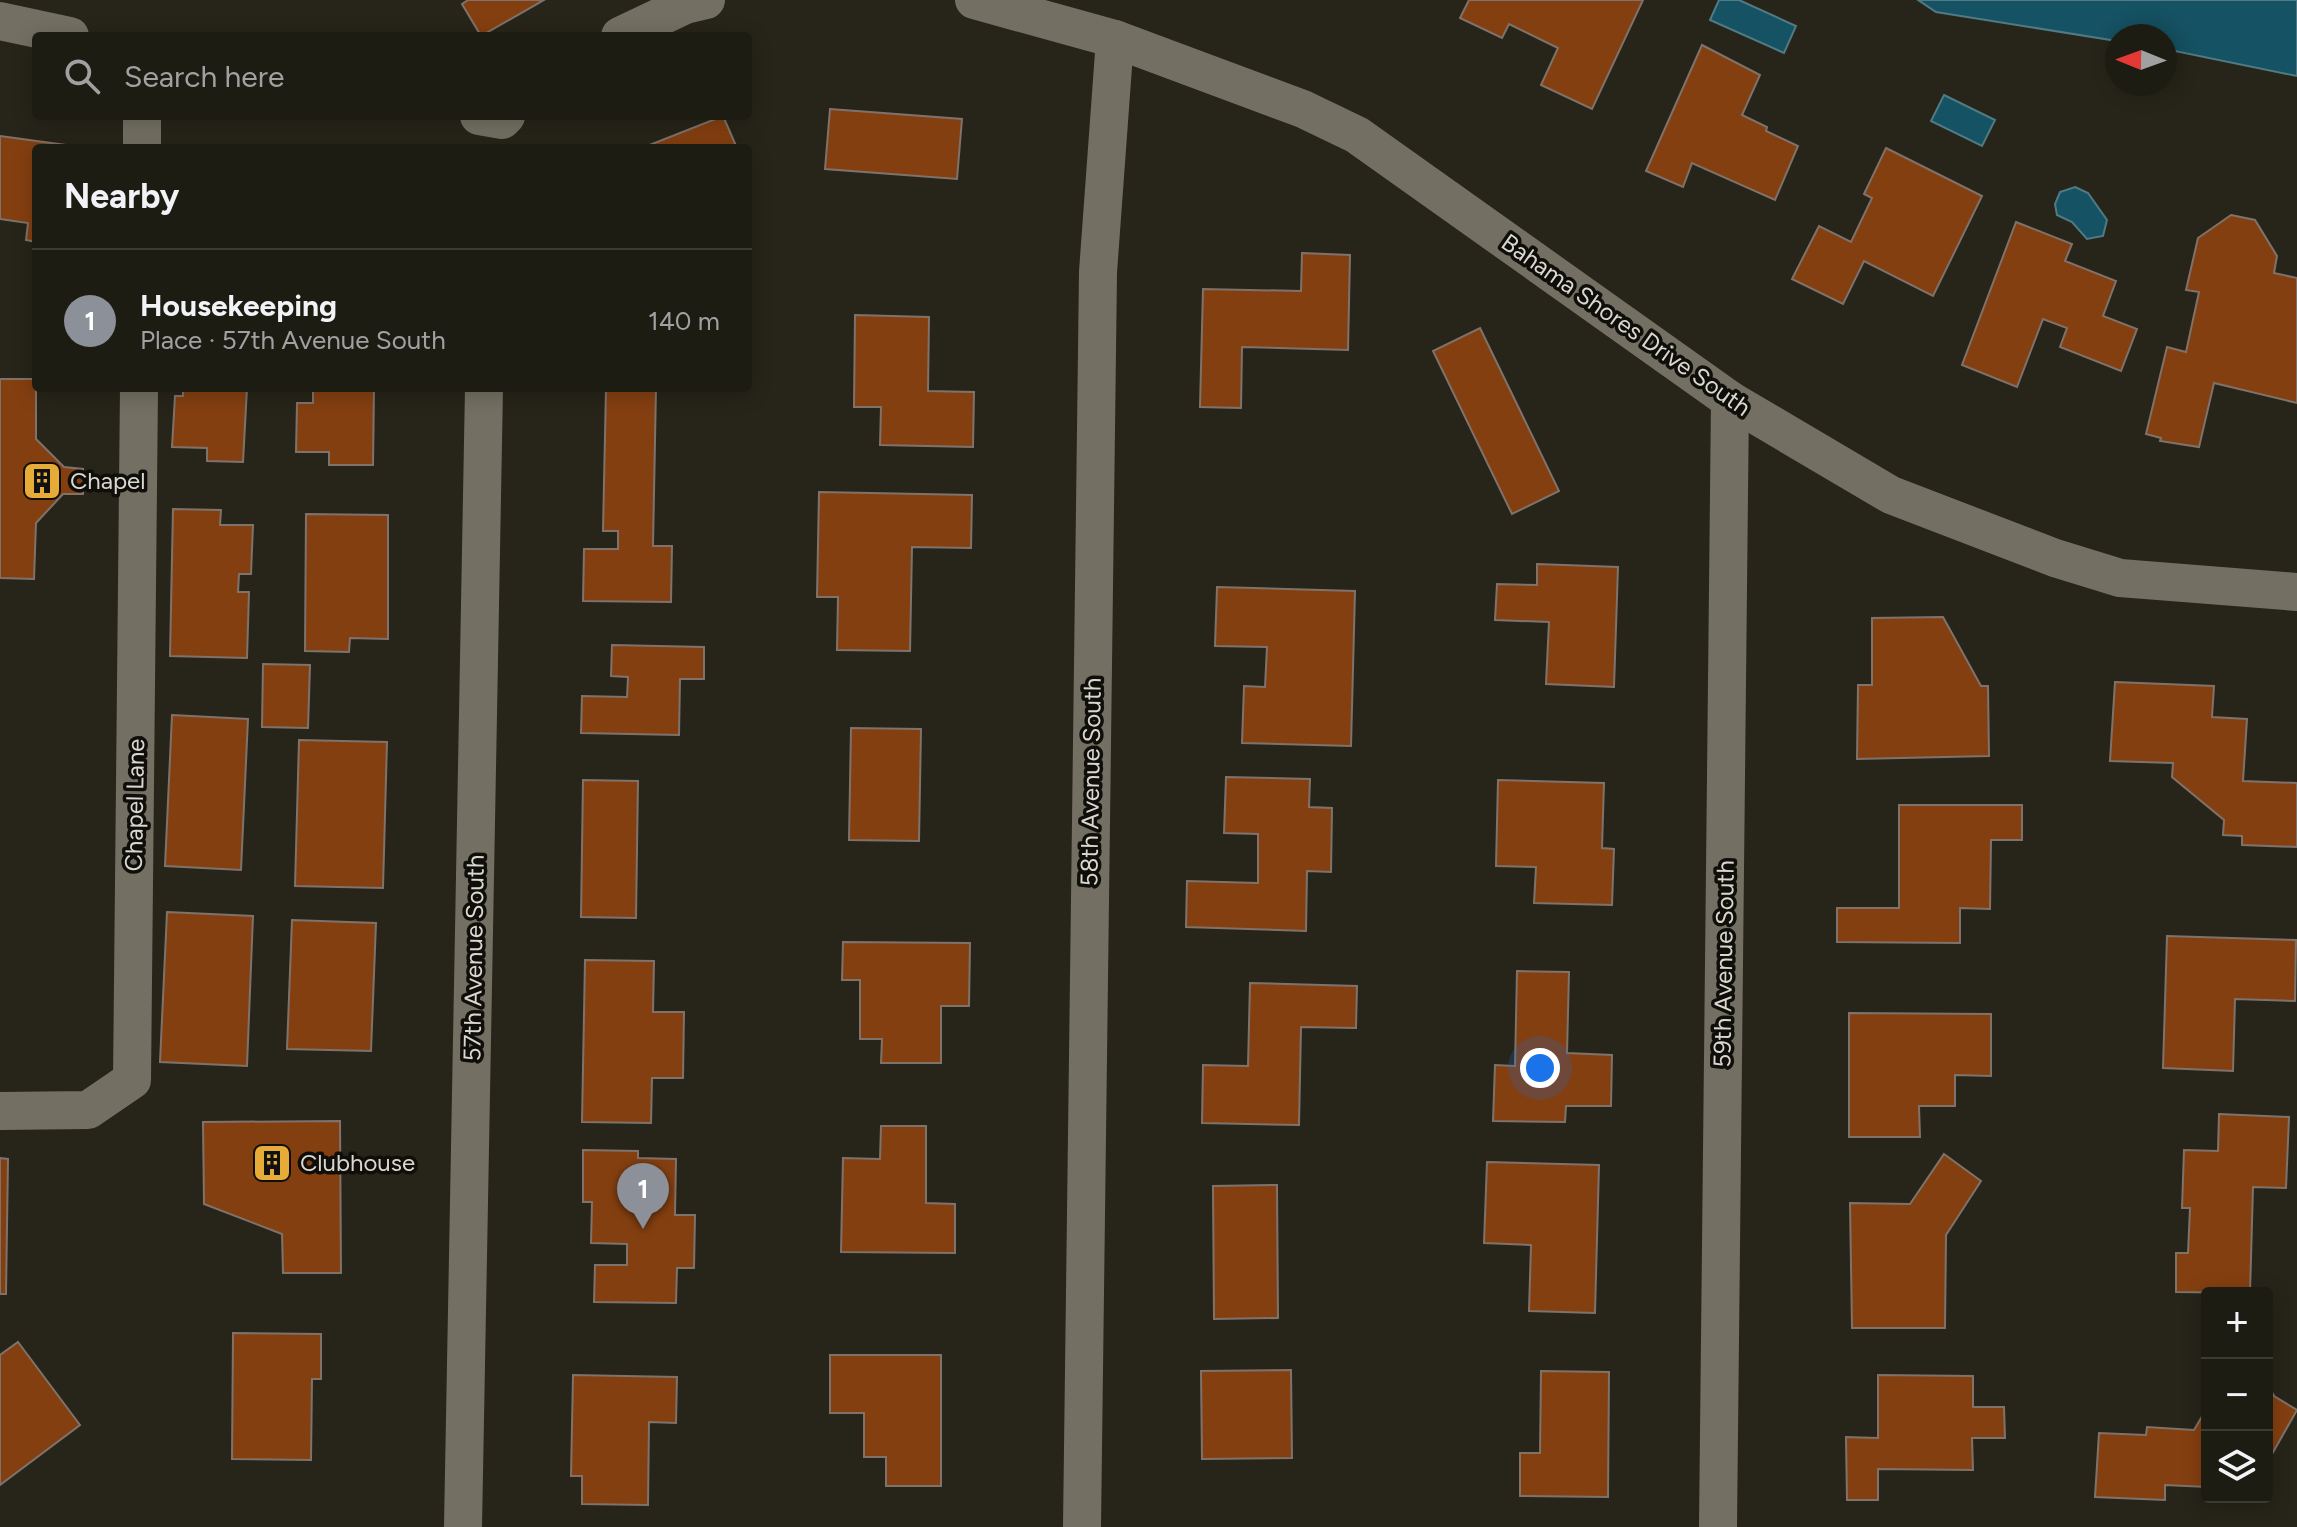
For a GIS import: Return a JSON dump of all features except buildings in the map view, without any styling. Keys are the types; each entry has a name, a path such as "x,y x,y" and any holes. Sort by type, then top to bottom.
{"street":[{"path":"628,32 685,5 706,0"},
{"name":"Bahama Shores Drive South","path":"974,0 1115,39 1303,109 1357,135 1730,400 1891,495 2055,558 2120,578 2297,592"},
{"path":"0,21 51,32"},
{"name":"58th Avenue South","path":"1082,1527 1098,272 1115,39"},
{"path":"142,120 142,144"},
{"name":"Chapel Lane","path":"0,1111 88,1110 132,1080 139,392"},
{"name":"57th Avenue South","path":"463,1527 484,392"},
{"name":"59th Avenue South","path":"1718,1527 1730,400"}],"water":[{"path":"1719,0 1739,0 1796,26 1784,53 1710,20"},
{"path":"1918,0 2297,0 2297,76 2177,51 2177,24 2105,24 2105,39 1936,12"},
{"path":"1944,95 1995,120 1982,146 1931,121"},
{"path":"2075,187 2088,193 2107,220 2103,236 2087,239 2072,222 2057,215 2055,204 2060,192"}],"place":[{"name":"Chapel","path":"42,481"},
{"name":"Clubhouse","path":"272,1163"},
{"name":"Housekeeping","path":"643,1229"}]}
